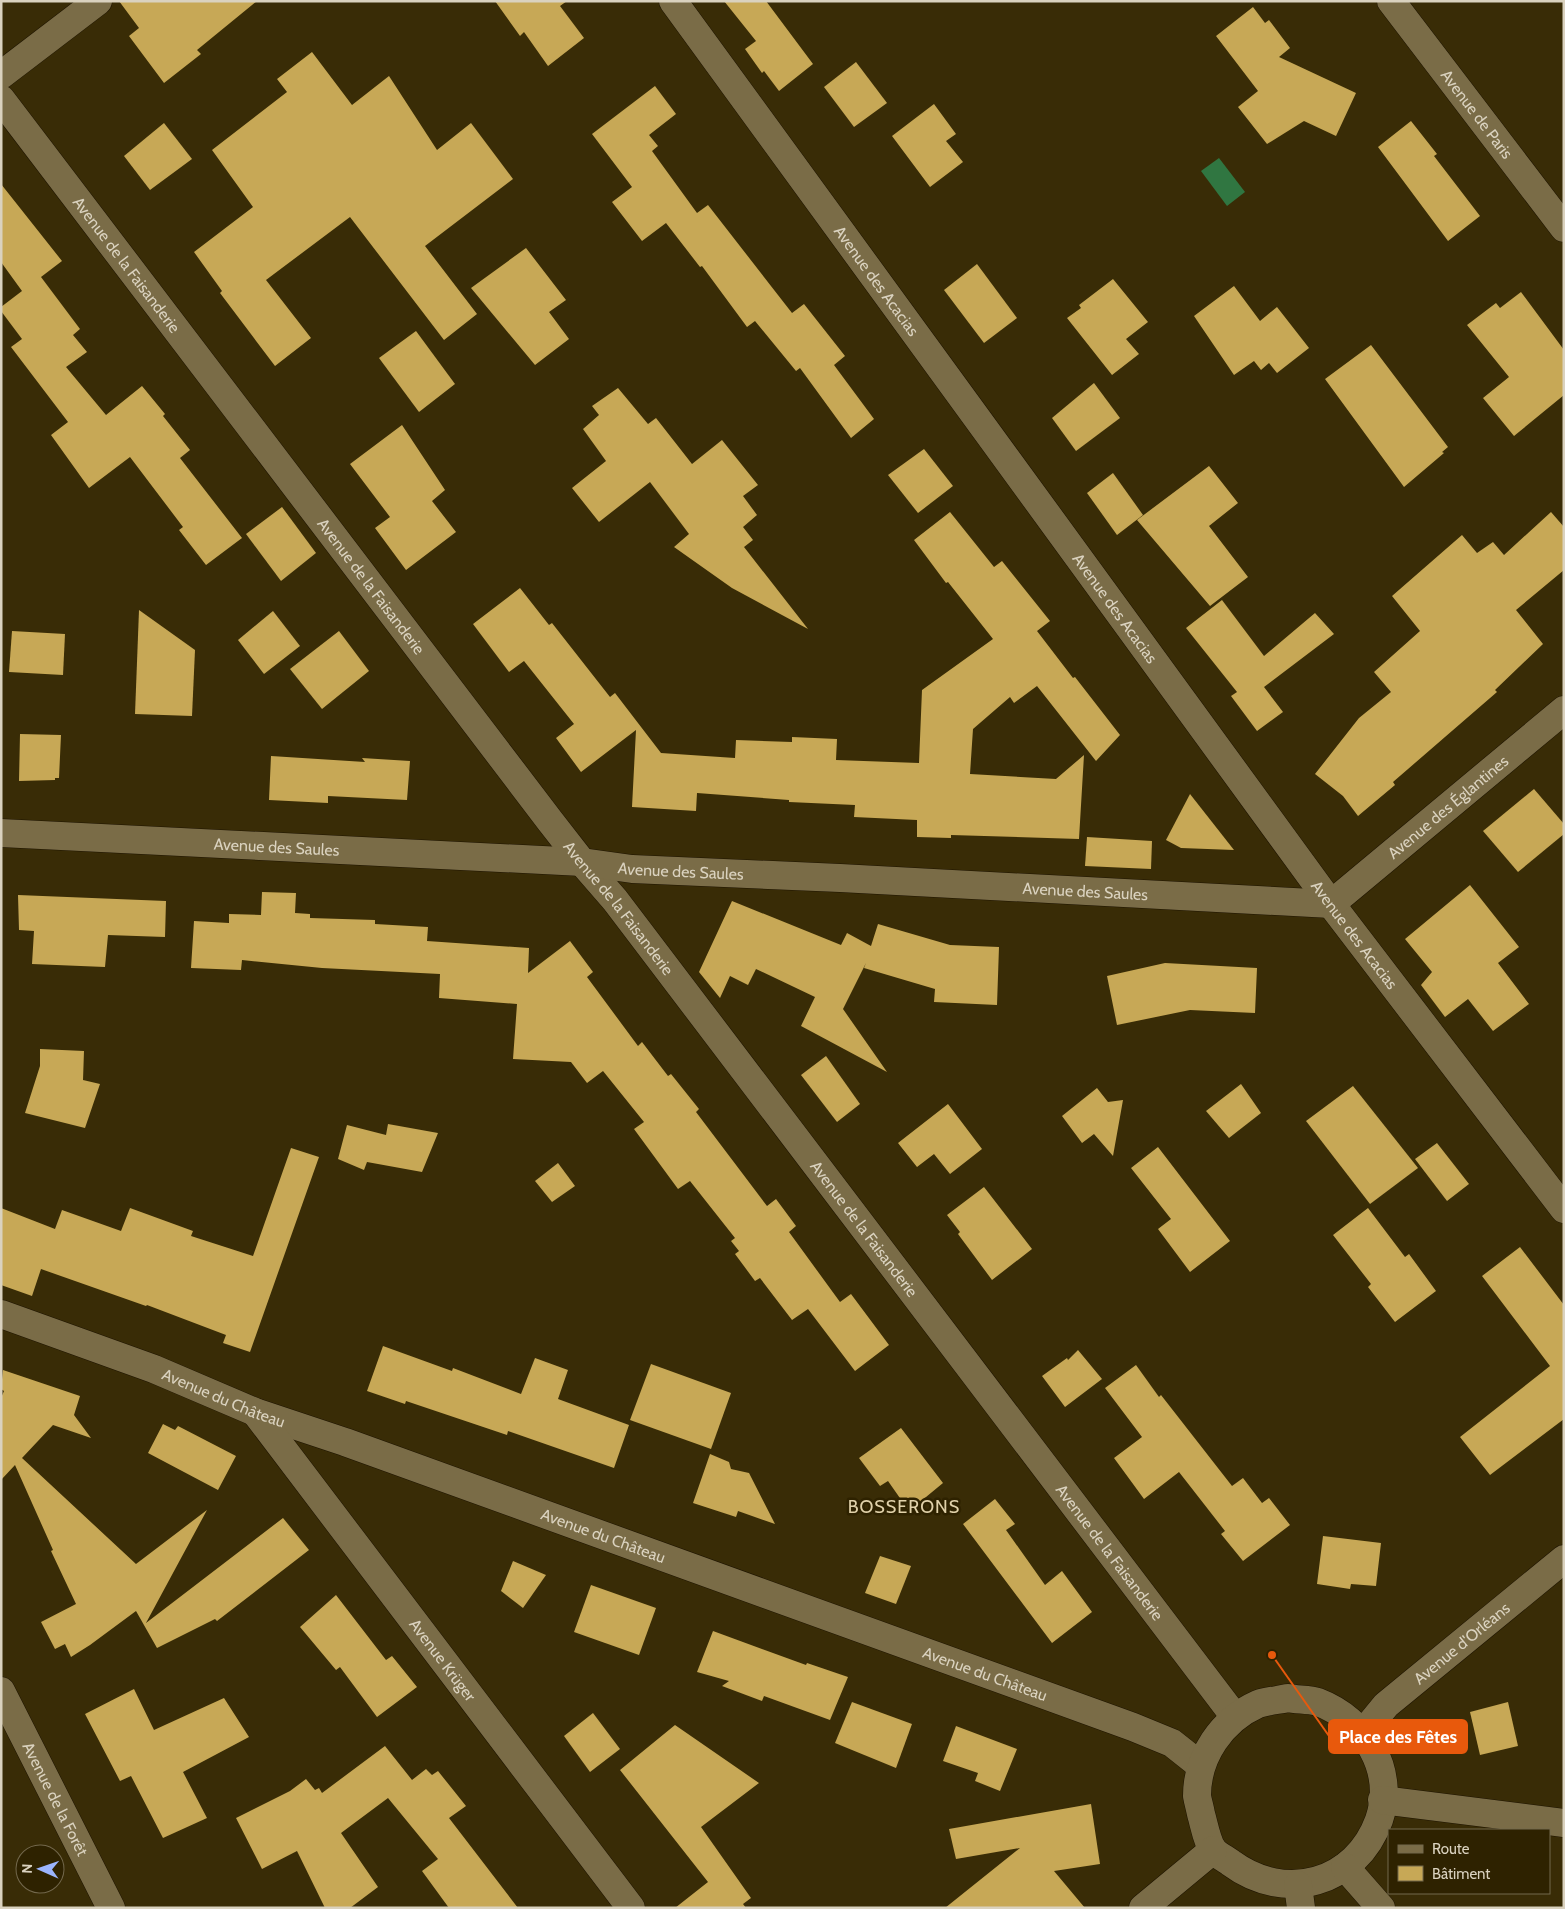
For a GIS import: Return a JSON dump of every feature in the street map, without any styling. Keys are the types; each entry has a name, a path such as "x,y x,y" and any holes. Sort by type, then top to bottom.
{"street":[{"path":"1,75 98,1"},
{"name":"Avenue des Acacias","path":"673,1 1331,904 1564,1210"},
{"name":"Avenue de Paris","path":"1391,1 1564,228"},
{"name":"Avenue de la Faisanderie","path":"1,99 582,862 615,900 1235,1717"},
{"name":"Avenue des Églantines","path":"1331,904 1564,710"},
{"name":"Avenue des Saules","path":"1,833 582,862 632,869 1331,904"},
{"name":"Avenue du Château","path":"1,1314 154,1369 255,1412 345,1442 1133,1727 1172,1743 1201,1766"},
{"name":"Avenue Krüger","path":"255,1412 630,1908"},
{"name":"Avenue d'Orléans","path":"1364,1733 1386,1705 1564,1559"},
{"name":"Avenue de la Forêt","path":"1,1691 111,1908"},
{"path":"1288,1698 1316,1702 1343,1715 1364,1733 1377,1757 1384,1784 1382,1812 1374,1833 1362,1852 1345,1867 1300,1896 1242,1872 1213,1850 1204,1827 1197,1796 1201,1766 1214,1739 1235,1717 1260,1704 1288,1698"},
{"path":"1382,1800 1564,1823"},
{"path":"1143,1908 1213,1850"},
{"path":"1345,1867 1381,1908"}],"shaded area":[{"path":"1219,158 1245,192 1227,206 1201,171"}],"building":[{"path":"119,1 257,1 197,50 201,54 164,83 129,36 139,28"},
{"path":"495,1 567,1 560,6 584,38 548,66 524,32 520,36"},
{"path":"724,1 766,1 813,64 779,91 764,71 762,73 745,49 756,41"},
{"path":"1253,7 1265,23 1269,20 1290,48 1279,57 1356,93 1336,136 1304,121 1267,144 1238,107 1258,91 1216,36"},
{"path":"312,52 352,105 389,76 437,150 471,123 513,179 425,246 477,314 444,340 350,217 266,280 311,338 275,366 220,293 222,291 194,252 253,207 212,150 287,92 277,79"},
{"path":"856,62 887,103 854,127 824,87"},
{"path":"655,86 676,114 649,135 658,146 652,151 697,213 708,205 792,313 804,304 845,356 834,365 874,419 851,438 800,368 796,371 755,321 747,327 702,266 700,267 666,223 642,241 612,202 632,187 592,134"},
{"path":"934,104 956,134 946,141 963,162 930,187 892,136"},
{"path":"1411,121 1437,154 1434,156 1480,216 1448,241 1378,147"},
{"path":"164,123 192,159 150,190 124,156"},
{"path":"1,184 62,261 41,277 80,329 73,335 87,352 66,367 106,415 142,386 165,414 163,416 190,450 180,458 242,538 206,565 179,530 183,527 130,457 89,488 51,435 68,422 11,347 22,339 1,311 1,307 22,291 1,262"},
{"path":"526,248 566,300 549,312 569,339 535,365 471,288"},
{"path":"977,264 1017,318 984,343 944,290"},
{"path":"1113,279 1148,322 1126,339 1139,354 1112,375 1067,318 1081,308 1079,305"},
{"path":"1234,286 1260,321 1277,307 1309,348 1277,373 1269,363 1261,370 1254,361 1234,375 1194,316"},
{"path":"1521,292 1564,350 1564,395 1514,436 1483,398 1509,377 1467,325 1496,303 1500,308"},
{"path":"416,331 455,384 419,412 379,358"},
{"path":"1371,345 1448,447 1442,452 1444,453 1404,487 1325,379"},
{"path":"1094,383 1120,418 1076,451 1052,418"},
{"path":"618,388 648,424 656,418 692,464 722,440 758,485 743,496 757,515 743,527 753,540 744,547 808,629 732,588 674,547 689,534 650,482 599,522 572,488 606,461 583,429 599,415 592,406"},
{"path":"402,425 445,490 432,501 456,532 406,570 375,528 390,517 350,464"},
{"path":"924,449 953,486 918,513 888,475"},
{"path":"1209,466 1238,503 1209,526 1248,577 1210,606 1137,520"},
{"path":"1113,473 1143,515 1117,535 1087,493"},
{"path":"282,507 316,553 281,581 246,534"},
{"path":"950,512 994,567 1002,561 1050,621 1037,631 1120,735 1096,761 1037,686 1014,703 1010,697 973,729 970,774 1056,779 1084,755 1079,839 951,835 951,838 917,837 917,820 854,817 855,805 789,802 789,800 697,793 696,811 632,807 636,730 581,772 556,738 574,724 524,661 509,672 473,624 520,588 549,625 552,623 610,697 615,693 661,753 735,758 736,740 792,742 792,737 837,739 836,760 919,763 922,690 993,639 948,582 946,583 914,540"},
{"path":"1551,512 1564,527 1564,570 1516,610 1543,644 1495,690 1497,692 1393,782 1395,785 1358,816 1343,796 1315,774 1359,718 1391,692 1374,672 1420,631 1392,596 1462,535 1477,553 1493,542 1504,555"},
{"path":"1222,600 1264,656 1315,613 1334,634 1264,687 1283,712 1257,731 1231,696 1237,692 1186,628"},
{"path":"139,610 195,650 192,716 135,714"},
{"path":"273,611 300,646 264,674 238,640"},
{"path":"12,631 65,634 63,675 9,672"},
{"path":"339,631 369,671 322,709 290,669"},
{"path":"20,734 61,735 59,778 55,778 55,780 19,781"},
{"path":"271,756 365,762 362,758 410,761 407,800 328,796 328,803 269,800"},
{"path":"1534,789 1564,824 1564,834 1518,872 1483,831"},
{"path":"1190,794 1234,850 1181,848 1166,840"},
{"path":"1087,837 1152,841 1151,869 1085,866"},
{"path":"1470,885 1519,947 1498,963 1529,1004 1493,1031 1468,999 1445,1017 1421,985 1432,972 1405,939"},
{"path":"262,892 296,893 295,913 310,914 310,918 375,920 375,924 428,927 427,941 529,948 528,973 570,941 593,972 587,977 638,1046 642,1042 668,1076 671,1074 699,1109 696,1112 767,1206 776,1199 796,1226 789,1232 840,1302 851,1294 889,1345 855,1371 808,1309 792,1320 760,1278 755,1281 735,1254 739,1251 731,1241 735,1238 690,1181 678,1189 634,1129 644,1122 603,1071 587,1083 571,1062 513,1059 517,1004 439,998 440,974 322,968 242,960 241,970 191,968 194,921 229,923 229,914 261,915"},
{"path":"18,895 166,901 165,937 108,935 105,967 32,964 34,931 19,930"},
{"path":"732,901 841,945 847,933 871,946 878,924 950,945 999,947 997,1005 934,1002 935,989 864,968 866,963 843,1009 887,1072 801,1026 815,997 756,969 748,985 730,976 720,998 699,972"},
{"path":"1165,963 1257,968 1255,1013 1190,1010 1117,1025 1107,976"},
{"path":"40,1049 84,1051 83,1080 100,1084 85,1128 25,1113 40,1066"},
{"path":"826,1056 860,1104 837,1122 801,1075"},
{"path":"1241,1084 1261,1113 1229,1138 1206,1111"},
{"path":"1353,1086 1418,1168 1370,1204 1306,1121"},
{"path":"1097,1088 1108,1102 1123,1100 1113,1156 1094,1134 1082,1143 1062,1116"},
{"path":"948,1104 982,1149 950,1174 934,1154 917,1167 898,1143"},
{"path":"388,1124 438,1133 422,1172 367,1162 364,1170 338,1159 347,1125 386,1135"},
{"path":"1437,1143 1469,1184 1447,1201 1415,1159"},
{"path":"1158,1147 1230,1241 1190,1272 1158,1229 1171,1219 1131,1168"},
{"path":"291,1148 319,1157 250,1352 223,1343 226,1335 147,1305 41,1269 32,1296 1,1285 1,1208 55,1229 62,1210 121,1231 130,1208 193,1231 191,1236 253,1256"},
{"path":"558,1163 575,1186 552,1202 535,1181"},
{"path":"984,1187 1032,1249 992,1280 958,1234 960,1232 947,1215"},
{"path":"1368,1208 1405,1257 1409,1254 1436,1291 1395,1322 1368,1287 1371,1284 1333,1235"},
{"path":"1520,1247 1564,1305 1564,1419 1490,1475 1460,1437 1550,1366 1482,1276"},
{"path":"383,1346 452,1371 453,1368 521,1394 535,1358 568,1370 558,1399 629,1425 614,1468 508,1431 507,1435 406,1401 405,1404 367,1391"},
{"path":"1078,1350 1102,1379 1065,1407 1042,1376 1067,1358 1068,1360"},
{"path":"651,1364 731,1393 711,1449 630,1420"},
{"path":"1136,1365 1159,1397 1161,1395 1232,1486 1243,1478 1262,1503 1269,1498 1290,1525 1243,1561 1221,1534 1225,1531 1179,1472 1144,1499 1114,1458 1142,1437 1105,1388"},
{"path":"3,1370 80,1396 74,1415 91,1438 53,1425 22,1458 136,1564 207,1510 146,1623 283,1518 309,1550 217,1621 215,1619 157,1648 136,1611 71,1657 65,1644 55,1649 41,1622 76,1604 51,1551 53,1550 15,1465 1,1480 1,1398 4,1391 1,1389"},
{"path":"163,1424 175,1430 178,1426 236,1456 218,1490 148,1453"},
{"path":"901,1428 943,1483 909,1511 888,1481 880,1486 859,1458"},
{"path":"710,1454 729,1462 731,1469 749,1473 775,1524 738,1511 736,1517 693,1503"},
{"path":"995,1499 1015,1524 1006,1530 1045,1585 1062,1571 1092,1612 1052,1643 963,1524"},
{"path":"1323,1536 1381,1543 1376,1586 1351,1584 1350,1589 1317,1584"},
{"path":"880,1556 911,1566 896,1604 865,1593"},
{"path":"513,1561 546,1575 523,1608 501,1591"},
{"path":"591,1585 656,1608 639,1655 574,1632"},
{"path":"336,1595 386,1660 392,1656 417,1687 377,1717 340,1667 336,1670 300,1627"},
{"path":"713,1631 806,1665 807,1663 848,1677 830,1720 764,1696 762,1701 722,1686 729,1681 697,1672"},
{"path":"134,1689 154,1730 224,1698 249,1737 183,1772 207,1818 163,1838 131,1776 120,1781 85,1714"},
{"path":"852,1702 912,1724 896,1768 835,1743"},
{"path":"1508,1702 1518,1746 1480,1755 1470,1712"},
{"path":"593,1713 620,1749 590,1772 564,1736"},
{"path":"675,1725 759,1783 701,1827 751,1898 743,1904 746,1908 675,1908 708,1882 620,1770"},
{"path":"956,1726 1017,1749 1000,1791 975,1781 978,1773 943,1761"},
{"path":"385,1746 412,1780 426,1769 432,1775 438,1771 466,1806 449,1818 518,1908 449,1908 422,1871 438,1859 388,1798 341,1833 378,1887 350,1908 325,1908 297,1851 262,1869 236,1818 290,1791 306,1779 315,1790 319,1788 322,1793"},
{"path":"1091,1804 1100,1864 1054,1871 1085,1908 945,1908 1020,1848 956,1859 949,1829"}],"place":[{"name":"Place des Fêtes","path":"1272,1655"}],"district":[{"name":"BOSSERONS","path":"904,1507"}]}
